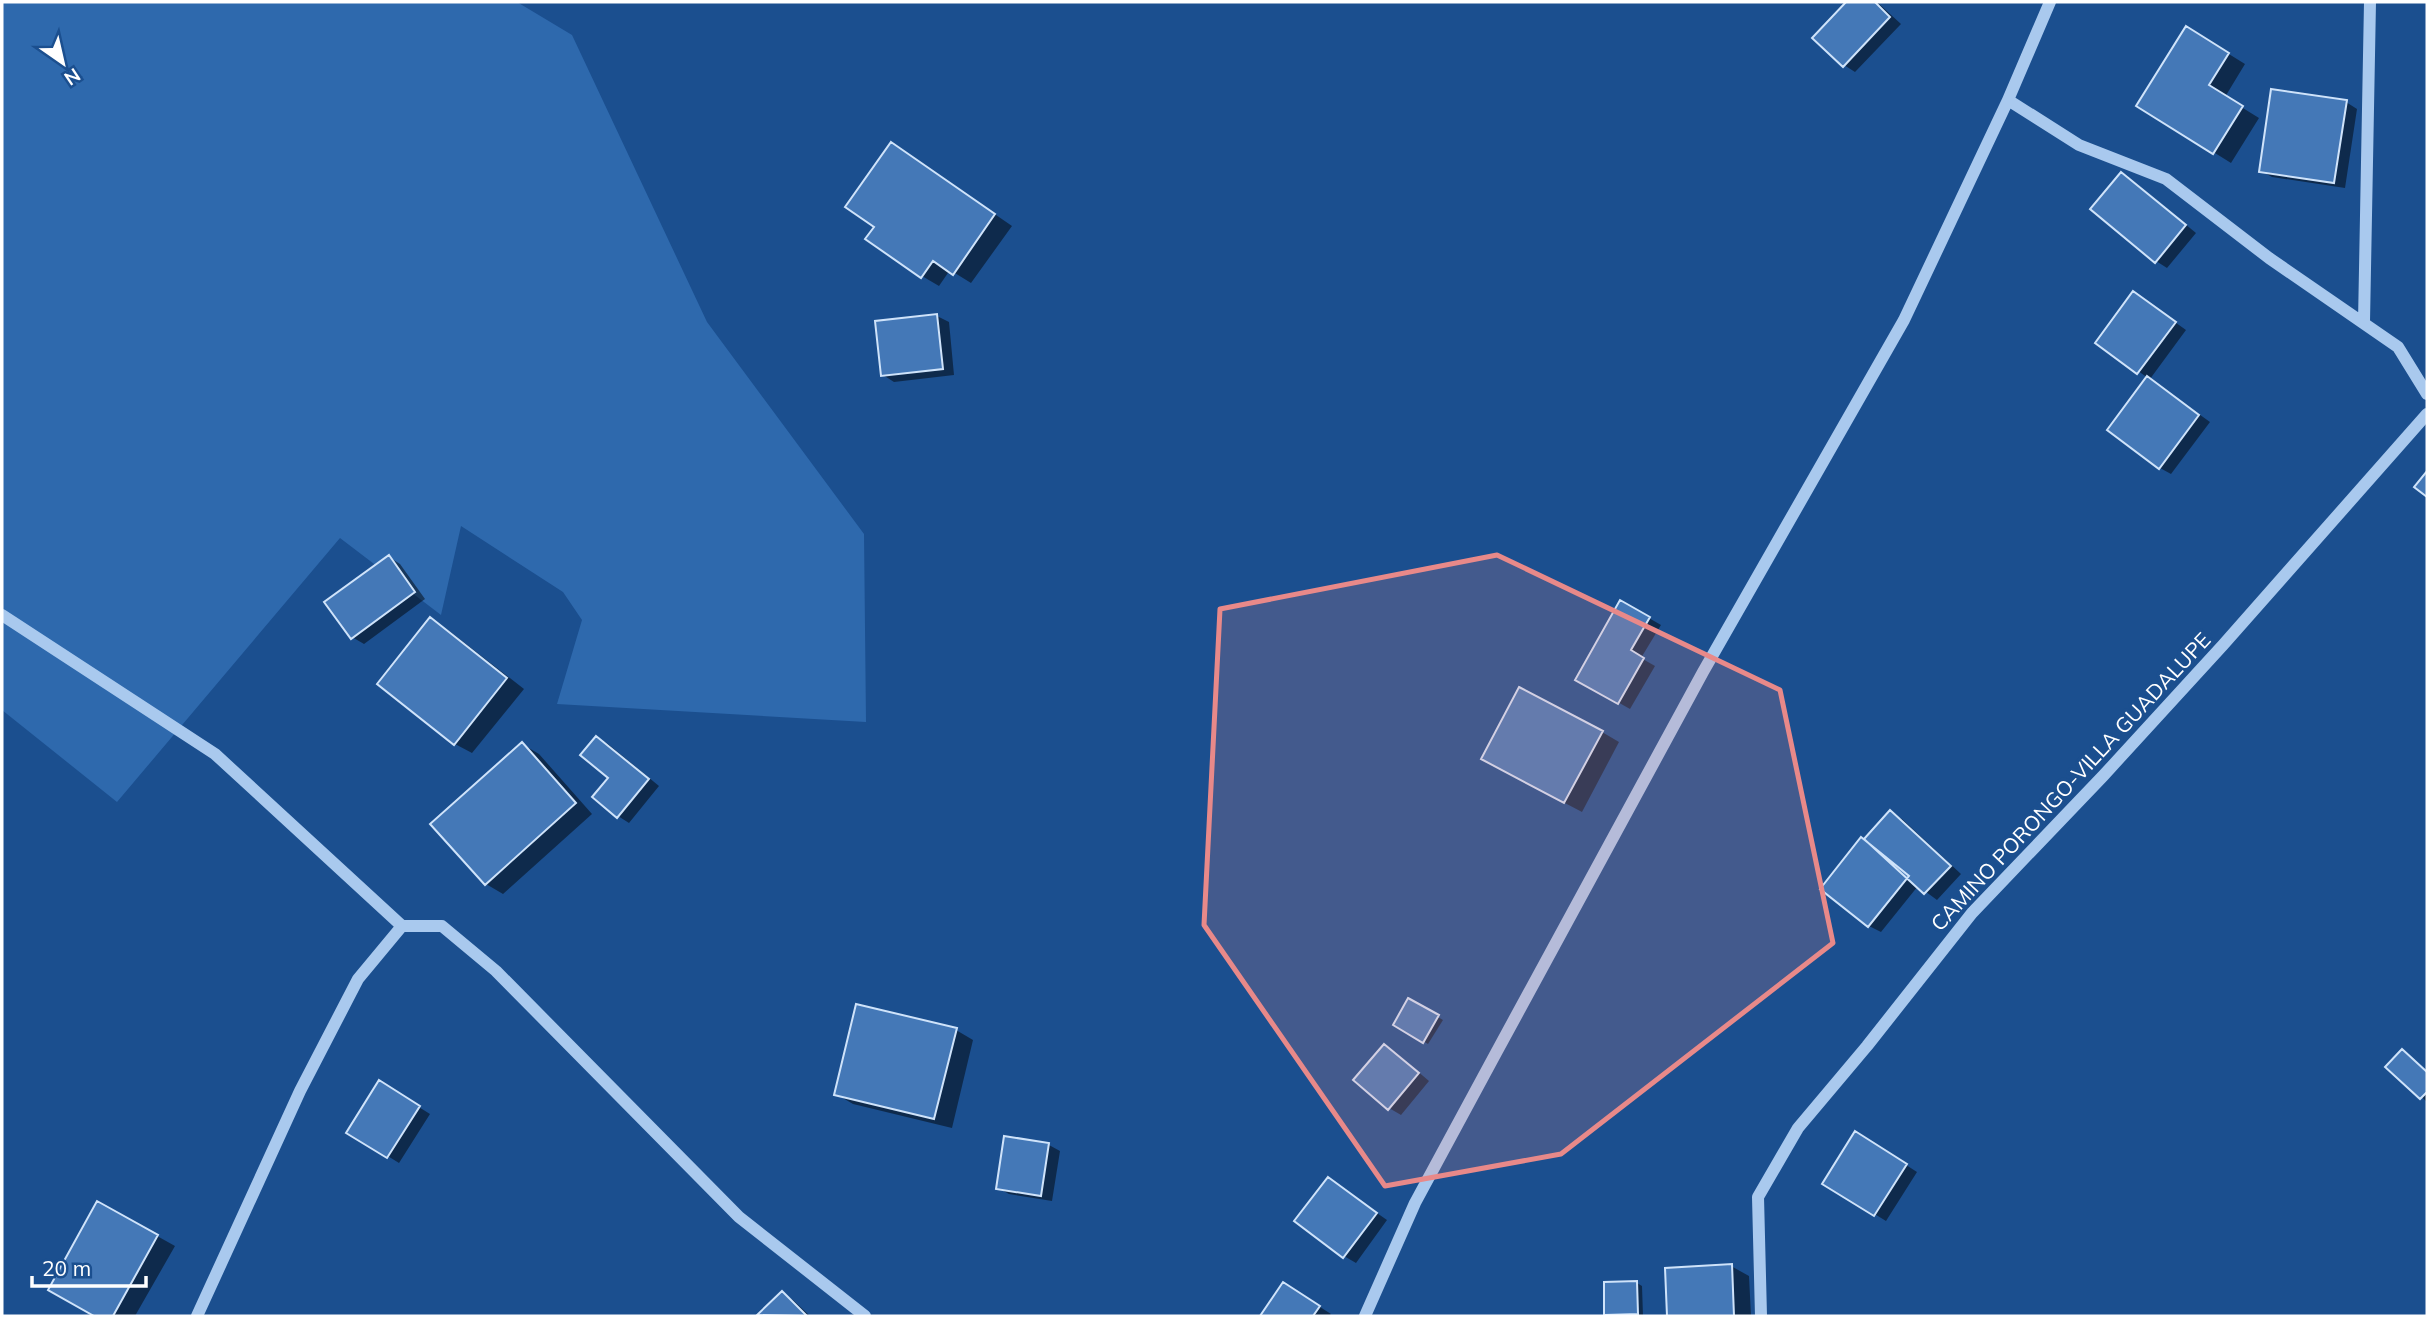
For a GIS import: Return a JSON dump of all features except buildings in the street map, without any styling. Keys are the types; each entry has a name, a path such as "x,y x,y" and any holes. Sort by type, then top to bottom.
{"street":[{"path":"1365,1316 1415,1203 1696,684 1904,320 2008,100 2050,2"},
{"path":"2364,322 2370,2"},
{"path":"2008,100 2078,145 2166,179 2269,258 2398,346 2427,394"},
{"name":"CAMINO PORONGO-VILLA GUADALUPE","path":"1762,1316 1758,1197 1798,1128 1972,913 2223,645 2427,414"},
{"path":"2,615 215,754 402,926 442,926 496,971 537,1016 739,1217 865,1316"},
{"path":"197,1316 300,1091 358,979 402,926"}],"highlighted area":[{"path":"1497,555 1780,690 1833,943 1561,1154 1385,1186 1204,925 1220,609"}],"shaded area":[{"path":"2,2 517,2 572,35 707,322 864,534 866,722 557,704 582,620 563,592 461,526 441,615 340,538 117,802 2,710"}]}
